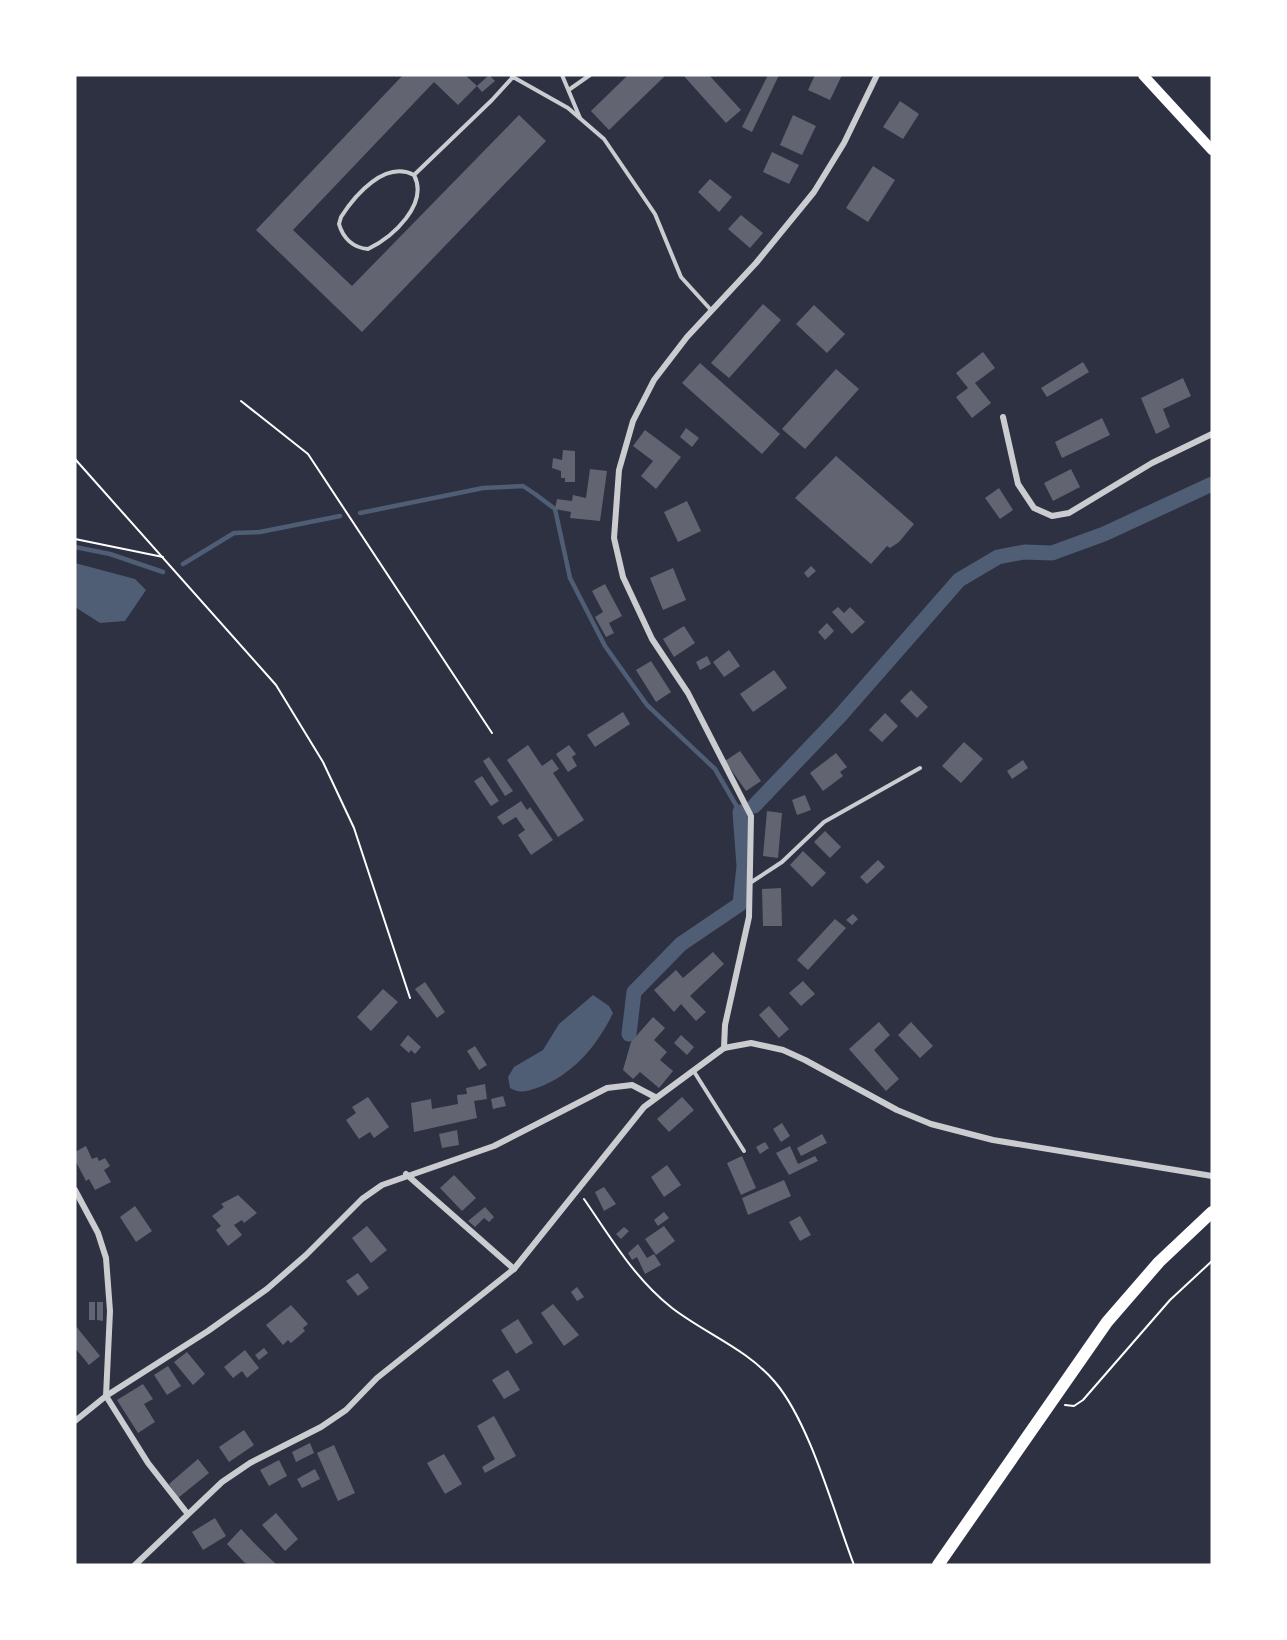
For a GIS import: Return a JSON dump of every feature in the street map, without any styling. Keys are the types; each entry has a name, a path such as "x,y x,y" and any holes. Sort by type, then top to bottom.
{"main road":[{"path":"1143,75 1212,150"},
{"path":"938,1565 1107,1322 1159,1263 1212,1212"}],"street":[{"path":"724,1048 725,1025 749,917 751,816 688,693 652,639 623,577 614,538 619,470 633,422 654,380 687,337 756,263 814,192 844,143 877,75"},
{"path":"1003,417 1018,484 1034,508 1052,516 1069,513 1152,463 1212,434"},
{"path":"135,1565 165,1539 187,1513 231,1476 321,1427 346,1410 377,1378 514,1269 634,1119 655,1097 724,1048 751,1043 783,1050 897,1110 931,1124 993,1140 1212,1176"},
{"path":"75,1421 106,1396 208,1331 267,1290 362,1199 382,1185 406,1174 494,1146 607,1088 632,1085 655,1097"},
{"path":"406,1174 514,1269"},
{"path":"75,1190 98,1233 106,1258 110,1311 106,1396 148,1463 187,1513"}],"lane":[{"path":"562,75 570,89 580,118"},
{"path":"570,89 590,75"},
{"path":"414,175 492,100 513,76 568,108 604,139 637,184 655,214 681,277 712,310"},
{"path":"394,171 414,175 418,184 415,203 386,238 368,249 354,246 346,239 339,224 341,217 371,184 394,171"},
{"path":"750,883 782,862 824,822 920,768"},
{"path":"692,1069 744,1150"}],"path":[{"path":"241,401 308,454 492,733"},
{"path":"75,459 276,685 323,762 354,828 410,999"},
{"path":"75,539 163,557"},
{"path":"578,1191 646,1286 685,1317 747,1357 780,1389 803,1430 854,1565"},
{"path":"1053,1398 1069,1407 1083,1400 1170,1300 1212,1261"}],"water":[{"path":"75,563 135,579 146,590 125,621 100,623 75,607"},
{"path":"593,995 609,1006 613,1013 591,1048 573,1067 550,1082 527,1091 510,1088 508,1077 514,1067 543,1050 559,1024"}],"building":[{"path":"403,75 465,75 477,86 458,105 434,82 293,230 352,286 519,115 546,141 362,332 256,230"},
{"path":"489,75 495,81 482,92 477,86"},
{"path":"628,75 666,75 609,130 591,111"},
{"path":"683,75 709,75 741,110 726,123"},
{"path":"768,75 779,75 752,132 742,127"},
{"path":"815,75 842,75 830,100 808,90"},
{"path":"900,101 919,114 903,139 883,127"},
{"path":"793,115 816,126 802,155 780,145"},
{"path":"772,152 799,165 789,184 763,172"},
{"path":"873,166 895,180 868,222 846,208"},
{"path":"710,179 732,197 719,212 698,192"},
{"path":"741,215 763,233 750,248 728,229"},
{"path":"763,304 781,320 729,378 711,363"},
{"path":"814,305 845,334 827,353 796,324"},
{"path":"983,352 995,368 975,383 991,403 972,418 956,397 968,388 956,373"},
{"path":"1083,362 1089,372 1047,397 1041,388"},
{"path":"700,363 780,434 762,454 682,383"},
{"path":"836,369 859,389 805,449 782,429"},
{"path":"1183,378 1191,396 1163,409 1170,427 1156,434 1141,398"},
{"path":"1102,418 1110,435 1062,458 1055,442"},
{"path":"686,428 699,438 692,447 680,437"},
{"path":"645,430 681,457 656,489 641,476 653,461 633,446"},
{"path":"563,450 575,451 575,482 565,482 565,478 561,478 561,471 552,468 553,458 562,460"},
{"path":"836,456 914,524 899,542 890,548 887,546 871,564 795,498"},
{"path":"590,469 607,471 600,521 570,518 571,512 555,509 557,499 572,501 573,495 586,498"},
{"path":"1071,469 1080,487 1053,501 1044,483"},
{"path":"999,488 1013,510 1000,519 985,498"},
{"path":"687,501 701,531 678,542 664,512"},
{"path":"811,566 816,571 808,578 804,573"},
{"path":"673,568 686,600 663,610 650,578"},
{"path":"605,584 622,616 609,623 614,633 606,637 595,617 603,612 592,591"},
{"path":"838,607 844,613 850,607 865,622 852,634 832,612"},
{"path":"827,623 834,631 825,640 818,632"},
{"path":"684,626 695,643 674,657 663,639"},
{"path":"729,650 740,666 724,677 713,662"},
{"path":"707,656 711,664 700,670 696,662"},
{"path":"651,661 671,692 656,702 636,670"},
{"path":"774,670 787,688 753,712 740,694"},
{"path":"911,690 928,707 917,718 900,701"},
{"path":"623,712 630,724 595,747 587,735"},
{"path":"885,713 898,726 882,742 869,730"},
{"path":"964,742 983,759 961,783 942,766"},
{"path":"528,745 542,766 552,759 559,769 553,773 584,820 558,837 507,760"},
{"path":"569,745 576,754 572,757 577,766 568,772 556,754"},
{"path":"740,751 761,781 746,791 725,761"},
{"path":"836,753 847,767 840,772 843,776 823,791 810,773"},
{"path":"489,757 513,791 505,796 483,761"},
{"path":"1023,760 1028,768 1012,779 1007,771"},
{"path":"482,776 499,801 491,806 474,781"},
{"path":"805,795 811,810 797,815 792,800"},
{"path":"521,801 527,810 530,807 553,840 531,855 518,835 525,830 516,817 503,825 497,817"},
{"path":"767,811 782,813 778,858 763,856"},
{"path":"825,831 841,847 830,858 814,842"},
{"path":"803,851 826,873 812,887 790,865"},
{"path":"878,860 885,867 867,884 860,877"},
{"path":"781,888 782,926 763,926 762,889"},
{"path":"853,914 858,919 852,925 846,920"},
{"path":"835,919 846,928 808,970 797,960"},
{"path":"713,952 724,964 690,996 706,1012 696,1021 681,1004 674,1012 654,990 676,970 683,978"},
{"path":"803,981 815,994 801,1006 789,993"},
{"path":"425,982 445,1012 437,1018 415,989"},
{"path":"383,989 398,1002 371,1031 357,1017"},
{"path":"769,1006 789,1029 779,1038 759,1015"},
{"path":"653,1017 665,1028 654,1040 667,1052 660,1060 673,1071 659,1088 640,1072 633,1079 623,1070 631,1042"},
{"path":"879,1022 890,1035 874,1050 899,1079 886,1091 849,1049"},
{"path":"911,1022 933,1046 920,1058 898,1035"},
{"path":"408,1035 421,1047 415,1054 411,1050 409,1053 400,1045"},
{"path":"681,1035 694,1047 687,1055 674,1043"},
{"path":"475,1046 487,1065 479,1070 467,1051"},
{"path":"485,1084 487,1099 474,1101 477,1118 414,1132 411,1103 431,1099 432,1109 458,1104 457,1095 467,1094 466,1088"},
{"path":"503,1096 506,1106 493,1109 491,1099"},
{"path":"368,1097 389,1127 374,1138 370,1132 359,1139 346,1120 356,1113 352,1107"},
{"path":"682,1097 694,1110 669,1132 657,1119"},
{"path":"782,1123 790,1136 781,1142 773,1129"},
{"path":"457,1130 459,1145 442,1148 439,1134"},
{"path":"822,1134 827,1143 801,1156 797,1148"},
{"path":"765,1142 769,1148 760,1154 756,1147"},
{"path":"86,1146 92,1159 97,1157 99,1161 105,1158 110,1166 104,1170 111,1182 95,1190 89,1179 86,1181 75,1160 75,1152"},
{"path":"790,1146 798,1164 815,1156 818,1161 789,1175 776,1153"},
{"path":"742,1156 756,1188 741,1195 727,1163"},
{"path":"667,1165 681,1185 664,1197 651,1177"},
{"path":"454,1175 476,1198 462,1211 440,1188"},
{"path":"784,1180 791,1196 748,1215 742,1198"},
{"path":"604,1187 616,1204 604,1211 595,1192"},
{"path":"238,1195 257,1213 244,1223 242,1220 234,1225 242,1235 228,1246 216,1230 221,1226 212,1216 224,1207 221,1204"},
{"path":"135,1206 152,1231 136,1242 120,1217"},
{"path":"485,1207 494,1217 489,1222 484,1218 475,1227 468,1221"},
{"path":"664,1212 669,1218 658,1226 654,1220"},
{"path":"800,1216 811,1235 800,1241 789,1222"},
{"path":"367,1226 387,1250 371,1263 352,1238"},
{"path":"664,1226 675,1241 656,1255 645,1239"},
{"path":"624,1227 629,1231 621,1239 616,1234"},
{"path":"638,1244 647,1258 654,1254 661,1265 645,1274 637,1257 632,1260 628,1253"},
{"path":"358,1273 369,1288 358,1296 346,1281"},
{"path":"577,1287 584,1297 577,1301 571,1292"},
{"path":"89,1302 95,1302 95,1320 89,1320"},
{"path":"97,1302 103,1302 103,1321 97,1320"},
{"path":"553,1304 579,1335 564,1346 541,1313"},
{"path":"291,1305 308,1324 303,1328 305,1331 291,1343 288,1340 283,1345 266,1325"},
{"path":"518,1319 533,1343 516,1354 501,1330"},
{"path":"75,1325 100,1356 89,1365 75,1348"},
{"path":"264,1348 268,1353 259,1360 255,1355"},
{"path":"245,1350 259,1368 247,1378 242,1371 233,1378 224,1367"},
{"path":"187,1352 205,1374 193,1385 174,1362"},
{"path":"168,1366 181,1386 167,1395 154,1375"},
{"path":"508,1370 520,1390 504,1399 492,1380"},
{"path":"143,1384 153,1399 144,1404 155,1422 138,1433 117,1400"},
{"path":"494,1416 516,1456 485,1473 482,1467 495,1459 477,1426"},
{"path":"244,1430 254,1445 229,1462 219,1447"},
{"path":"310,1443 314,1453 296,1462 292,1452"},
{"path":"334,1445 355,1493 338,1501 317,1453"},
{"path":"444,1454 462,1484 445,1494 427,1463"},
{"path":"198,1459 209,1473 178,1498 169,1484"},
{"path":"279,1460 287,1476 269,1486 260,1470"},
{"path":"315,1469 320,1479 302,1488 297,1479"},
{"path":"276,1513 298,1539 285,1551 262,1525"},
{"path":"215,1518 226,1536 203,1550 192,1532"},
{"path":"241,1529 277,1565 248,1565 244,1562 227,1544"}],"waterway":[{"path":"754,806 839,717 959,580 998,557 1024,552 1052,553 1104,534 1212,484"},
{"path":"360,513 483,488 523,486 555,509 570,578 605,646 647,705 715,769 740,812"},
{"path":"183,564 234,533 260,532 340,516"},
{"path":"75,547 110,554 163,572"},
{"path":"629,1034 634,992 681,944 740,904 744,866 740,812"}]}
